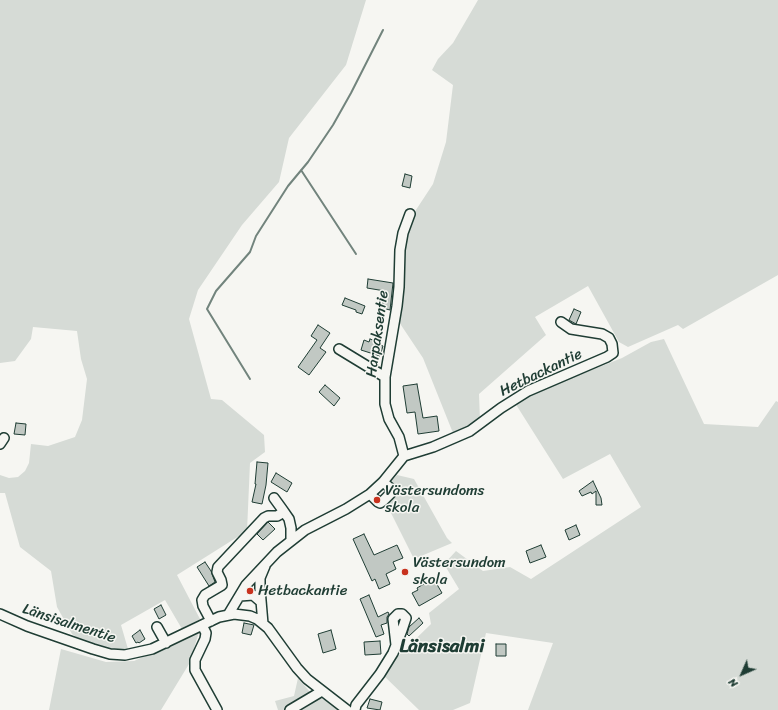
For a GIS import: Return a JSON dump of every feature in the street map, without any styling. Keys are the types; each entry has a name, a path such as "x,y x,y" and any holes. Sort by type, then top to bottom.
{"street":[{"name":"Harpaksentie","path":"404,456 399,437 389,419 385,404 384,377 397,306 400,250 403,233 410,214"},
{"name":"Hetbackantie","path":"404,456 433,447 470,431 501,408 528,391 607,357 613,352 612,344 608,338 602,334 571,329 561,322"},
{"path":"338,349 384,377"},
{"path":"228,615 246,585 290,540 370,494 383,482 404,456"},
{"path":"370,494 378,502 380,503 383,501 391,490 390,487 383,482"},
{"path":"274,498 289,519 291,528 290,540"},
{"path":"211,620 203,606 202,600 205,595 222,586 217,572 218,567 264,518 268,516 277,516 284,512"},
{"path":"263,624 260,601 260,578 267,563"},
{"path":"240,596 253,595 260,601"},
{"name":"Länsisalmentie","path":"0,614 28,626 110,654 125,655 152,649 211,620 234,614 250,616 263,624 272,634 303,675 347,710"},
{"path":"202,625 206,633 195,660 195,670 217,710"},
{"path":"156,627 166,643"},
{"path":"355,710 356,705 380,674 393,653 396,645"},
{"path":"290,710 322,691"}],"shaded area":[{"path":"0,0 366,0 346,65 289,138 279,182 242,225 198,290 189,319 211,399 222,400 264,435 265,452 250,463 247,531 177,575 200,619 182,629 165,600 121,625 128,649 109,650 82,641 72,634 57,607 51,571 20,547 5,493 0,493 0,475 9,478 18,477 25,471 29,463 31,444 48,446 75,437 82,420 87,379 81,359 77,331 33,327 31,339 15,361 0,363"},
{"path":"478,0 778,0 778,275 683,329 678,325 628,347 619,342 588,286 535,317 546,335 479,394 480,421 453,433 423,358 397,319 402,288 406,234 412,216 433,184 446,142 453,85 432,70 438,59 453,43"},
{"path":"664,339 704,424 758,427 776,401 778,402 778,710 528,710 553,643 486,633 470,703 453,710 419,710 382,674 395,659 431,624 429,613 459,589 444,564 456,551 483,571 510,567 531,579 641,507 610,454 563,479 515,403 531,394 622,358 651,342"},
{"path":"397,475 414,479 447,538 452,543 414,559 386,503 397,496 390,482"},
{"path":"199,632 189,664 161,710 49,710 61,649 106,662 134,661"},
{"path":"298,678 310,692 294,703 317,698 326,700 338,710 278,710 275,701 294,696"}],"building":[{"path":"405,174 412,176 410,188 402,186"},
{"path":"368,279 393,283 390,310 382,308 385,291 367,288"},
{"path":"345,298 365,306 362,314 342,305"},
{"path":"574,309 581,312 576,324 569,320"},
{"path":"318,325 330,333 320,348 326,352 309,375 298,367 317,340 311,336"},
{"path":"370,339 383,346 380,356 361,350 364,340 369,342"},
{"path":"417,384 423,418 437,416 439,431 418,434 415,412 407,413 403,386"},
{"path":"325,385 340,398 334,406 319,392"},
{"path":"16,423 26,424 25,435 14,434"},
{"path":"257,462 268,463 266,485 262,504 252,502 256,484"},
{"path":"276,473 292,483 287,492 271,482"},
{"path":"593,481 601,498 602,505 596,505 596,491 592,494 591,492 582,496 579,491"},
{"path":"268,522 275,529 263,540 257,534"},
{"path":"576,525 580,535 569,540 565,530"},
{"path":"364,534 374,555 397,545 403,558 393,562 396,569 386,574 390,584 379,589 375,579 372,581 353,539"},
{"path":"541,545 546,557 530,563 526,551"},
{"path":"205,562 211,571 215,582 209,586 197,567"},
{"path":"429,581 430,583 435,581 442,593 419,606 412,593 418,590 417,588"},
{"path":"369,595 378,617 388,612 389,614 387,617 387,623 381,625 384,634 376,637 360,599"},
{"path":"161,605 166,615 159,619 154,609"},
{"path":"419,618 423,623 409,636 407,634 409,627"},
{"path":"244,623 254,625 251,635 242,633"},
{"path":"140,630 145,639 139,643 136,643 132,636"},
{"path":"331,630 336,649 323,653 318,634"},
{"path":"380,641 381,654 365,655 364,642"},
{"path":"496,644 506,644 506,656 496,656"},
{"path":"370,699 382,702 380,710 367,708"}],"waterway":[{"path":"250,379 207,309 216,291 250,252 256,236 288,186 308,162 333,125 383,30"},
{"path":"301,170 356,254"}],"place":[{"name":"Västersundoms skola","path":"377,500"},
{"name":"Västersundom skola","path":"405,572"},
{"name":"Hetbackantie","path":"250,591"}],"district":[{"name":"Länsisalmi","path":"442,647"}]}
